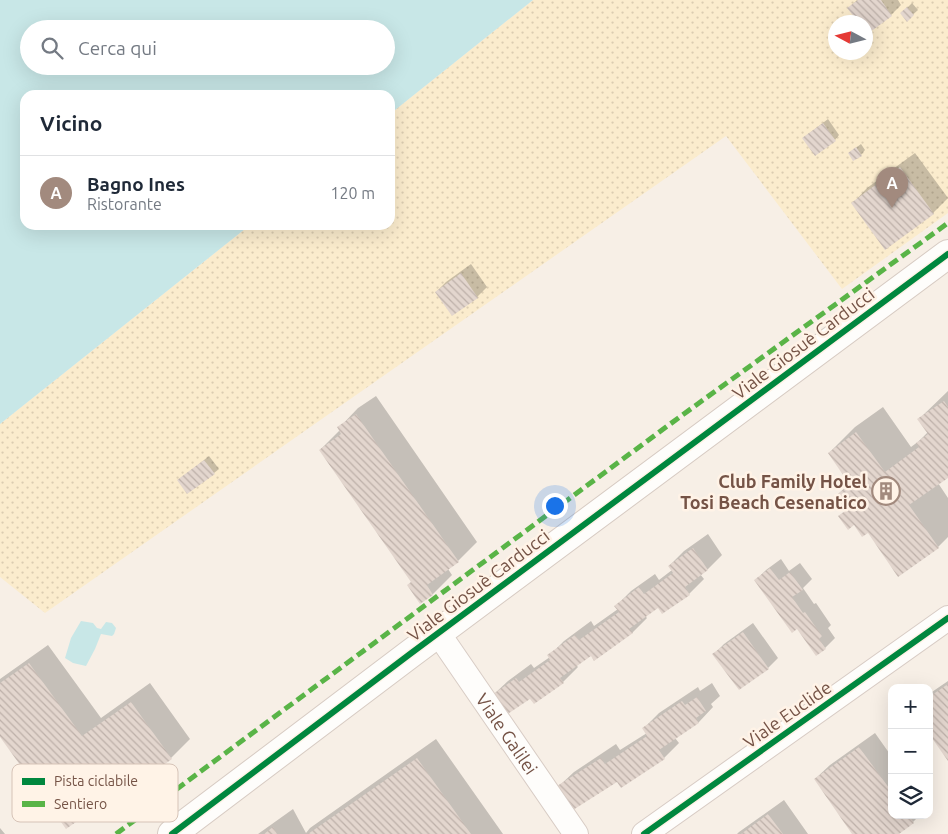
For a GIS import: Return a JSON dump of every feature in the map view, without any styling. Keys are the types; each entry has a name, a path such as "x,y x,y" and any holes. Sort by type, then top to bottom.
{"street":[{"name":"Viale Giosuè Carducci","path":"172,834 438,633 948,254"},
{"name":"Viale Euclide","path":"644,834 948,618"},
{"name":"Viale Galilei","path":"438,633 576,834"}],"sand":[{"path":"533,0 948,0 948,213 842,289 726,136 45,613 0,577 0,424 244,230 395,230 395,110"}],"water":[{"path":"0,0 533,0 395,110 395,90 20,90 20,230 244,230 0,424"},
{"path":"81,621 93,623 97,628 101,629 106,622 112,623 116,628 112,636 101,634 86,666 73,663 65,658 71,638"}],"building":[{"path":"858,0 881,0 892,16 873,30 873,15 852,15 847,8"},
{"path":"907,7 914,15 907,22 900,13"},
{"path":"823,123 836,141 815,156 802,138"},
{"path":"856,147 862,156 853,161 848,153"},
{"path":"900,167 934,214 885,250 851,203"},
{"path":"461,273 478,298 452,316 435,292"},
{"name":"Club Family Hotel Tosi Beach Cesenatico","path":"944,401 948,407 948,478 909,505 939,548 898,577 868,533 862,537 854,525 848,530 838,516 845,511 835,496 850,485 828,453 856,432 885,472 919,447 916,443 928,434 917,419"},
{"path":"356,414 459,562 427,585 433,595 420,604 407,585 411,582 319,450 341,434 337,427"},
{"path":"204,460 215,474 187,494 177,480"},
{"path":"693,548 708,570 685,587 690,595 662,614 658,608 629,629 633,633 594,661 591,656 560,678 564,683 534,704 530,699 506,715 492,695 516,678 519,682 550,660 547,655 575,635 579,640 619,612 614,606 639,587 644,594 673,573 668,566"},
{"path":"770,568 779,580 790,572 803,590 792,597 822,636 819,639 826,649 816,656 797,629 792,633 754,580"},
{"path":"743,632 769,669 739,690 712,654"},
{"path":"29,663 82,736 131,702 172,759 165,764 19,764 0,737 0,683"},
{"path":"948,684 948,761 933,740 933,694"},
{"path":"697,697 706,711 696,718 699,723 659,750 665,759 621,788 617,782 573,810 557,786 601,758 605,764 647,736 642,728 682,701 685,705"},
{"path":"859,747 888,787 888,819 911,819 914,823 899,834 852,834 814,779"},
{"path":"417,758 471,834 308,834"},
{"path":"768,814 783,834 741,834"},
{"path":"61,822 76,822 66,829"},
{"path":"273,827 277,834 264,834"}],"marked path":[{"path":"178,788 681,416 948,223"},
{"path":"116,834 132,822"}],"cycle path":[{"path":"172,834 410,654 948,254"},
{"path":"644,834 948,618"}],"place":[{"name":"Bagno Ines","path":"892,208"},
{"name":"Club Family Hotel Tosi Beach Cesenatico","path":"886,491"}]}
